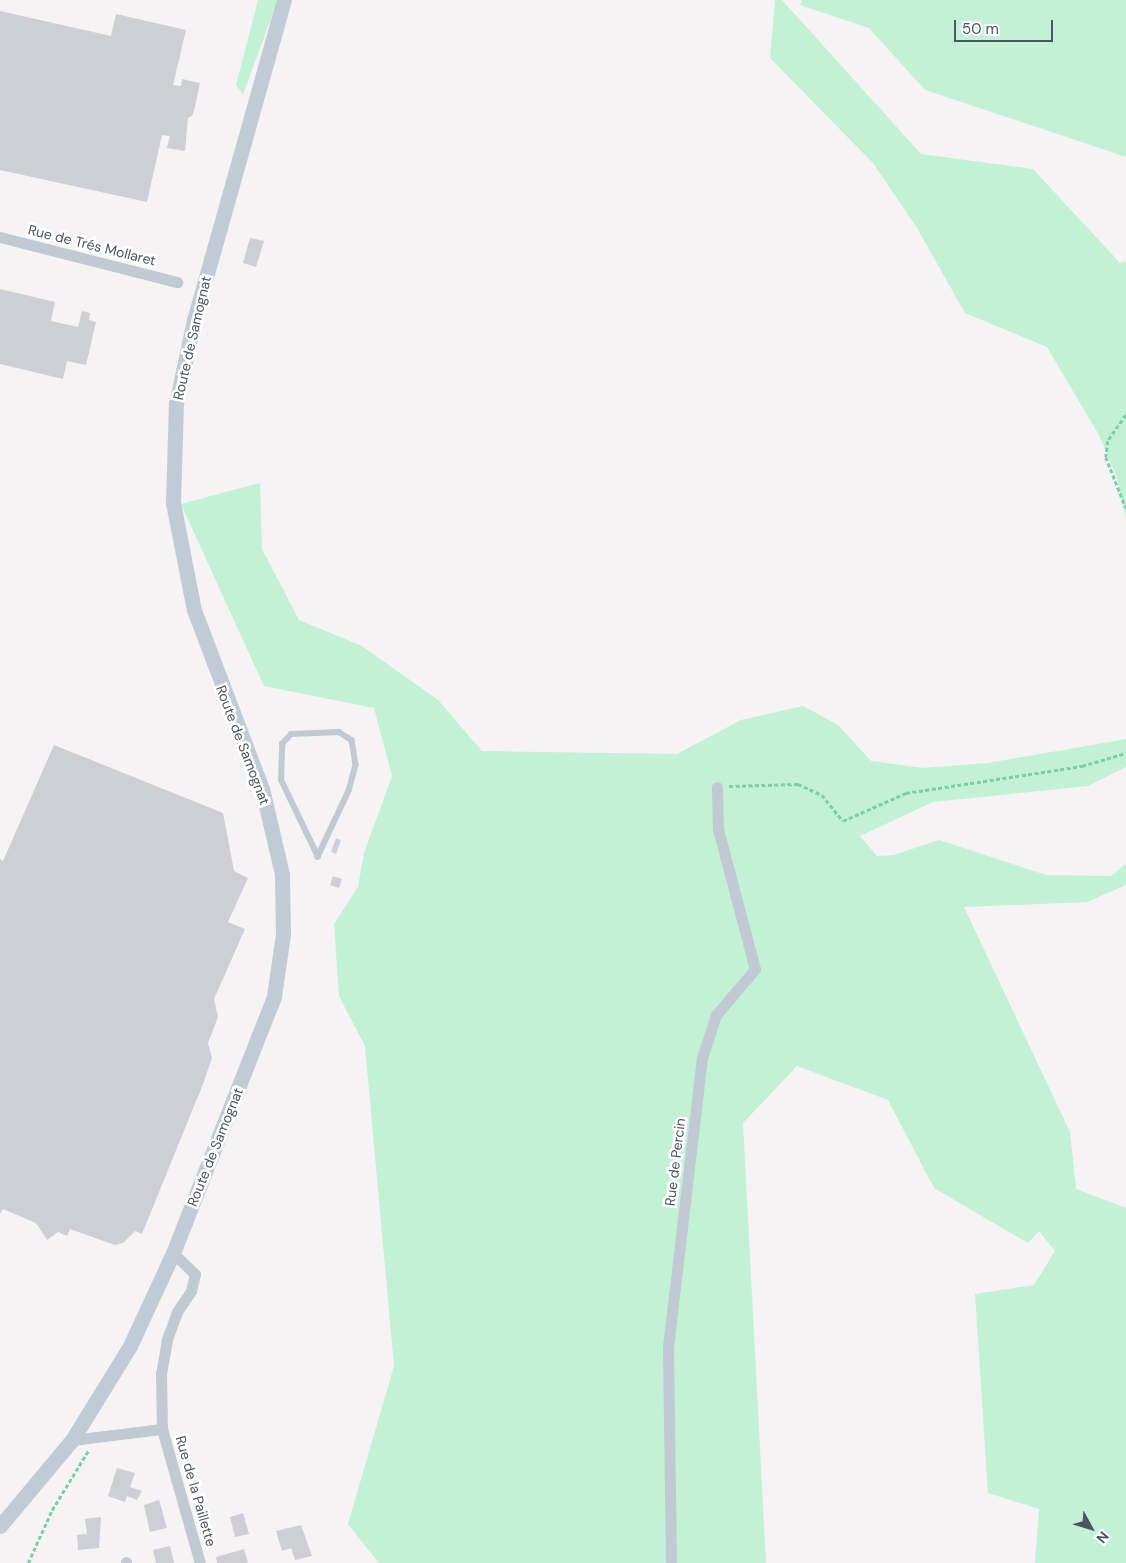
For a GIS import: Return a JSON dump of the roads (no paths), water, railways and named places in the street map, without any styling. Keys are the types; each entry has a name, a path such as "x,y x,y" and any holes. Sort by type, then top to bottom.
{"main road":[{"name":"Route de Samognat","path":"0,1526 72,1440 130,1346 173,1253 274,996 283,934 282,874 262,789 194,610 173,502 176,404 194,320 284,0"}],"street":[{"name":"Rue de Trés Mollaret","path":"0,237 177,282"},
{"name":"Rue de Percin","path":"672,1563 668,1347 702,1058 716,1015 755,969 718,829 717,787"},
{"path":"162,1429 161,1373 167,1340 195,1274 173,1253"},
{"name":"Rue de la Paillette","path":"72,1440 162,1429 200,1563"}],"lane":[{"path":"339,732 352,740 356,764 349,791 318,857 281,780 282,744 291,734 339,732"}]}
